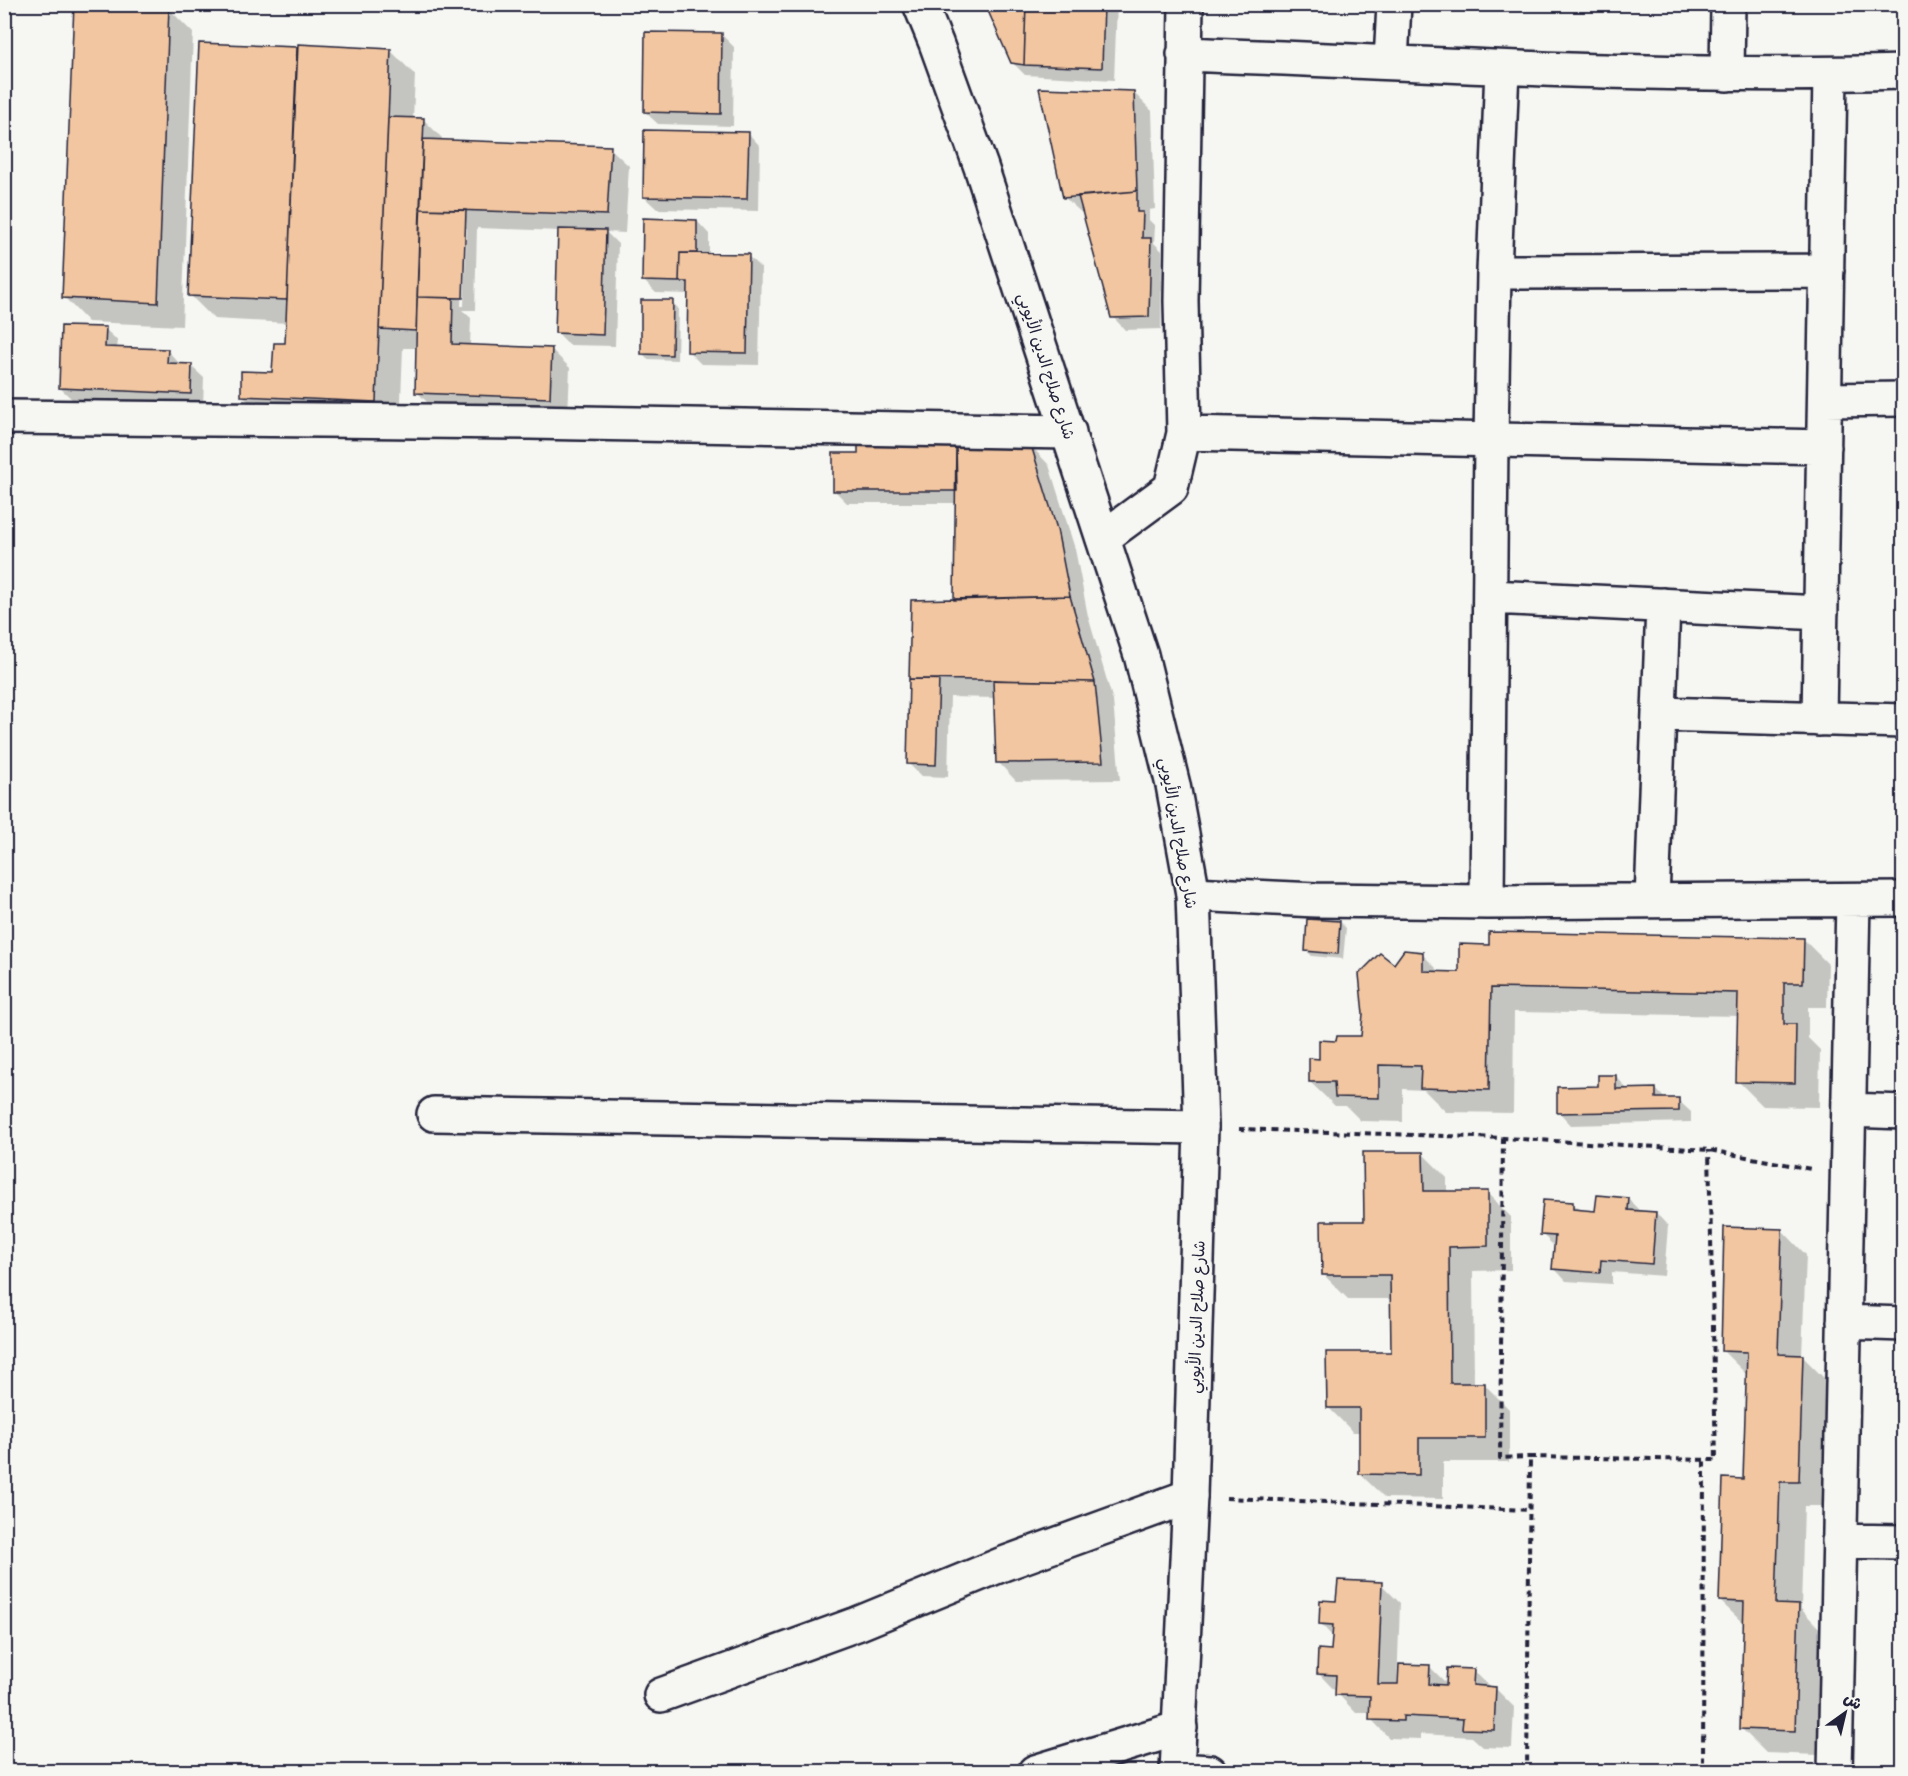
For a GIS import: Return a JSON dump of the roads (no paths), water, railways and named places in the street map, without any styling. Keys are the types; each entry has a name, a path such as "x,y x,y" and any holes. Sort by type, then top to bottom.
{"street":[{"name":"شارع صلاح الدين الأيوبي","path":"920,4 981,167 1141,655 1173,785 1193,894 1201,1127 1190,1497 1177,1771"},
{"path":"1103,538 1172,488 1184,433 1181,301 1186,4"},
{"path":"1391,62 1394,4"},
{"path":"1727,74 1728,4"},
{"path":"1184,54 1502,68 1727,74 1904,72"},
{"path":"1486,902 1494,272 1502,68"},
{"path":"1819,718 1830,74"},
{"path":"1494,272 1827,271"},
{"path":"1825,399 1904,399"},
{"path":"4,417 529,422 1069,432"},
{"path":"1184,433 1824,447"},
{"path":"1490,597 1821,613"},
{"path":"1652,900 1663,605"},
{"path":"1659,714 1904,721"},
{"path":"1193,894 1316,900 1486,902 1904,899"},
{"path":"1835,1772 1853,900"},
{"path":"1849,1110 1904,1112"},
{"path":"434,1114 1201,1127"},
{"path":"1844,1322 1904,1324"},
{"path":"661,1695 857,1624 1003,1564 1190,1497"},
{"path":"1839,1541 1904,1542"},
{"path":"1035,1772 1180,1728"},
{"path":"1177,1771 1210,1772"}]}
